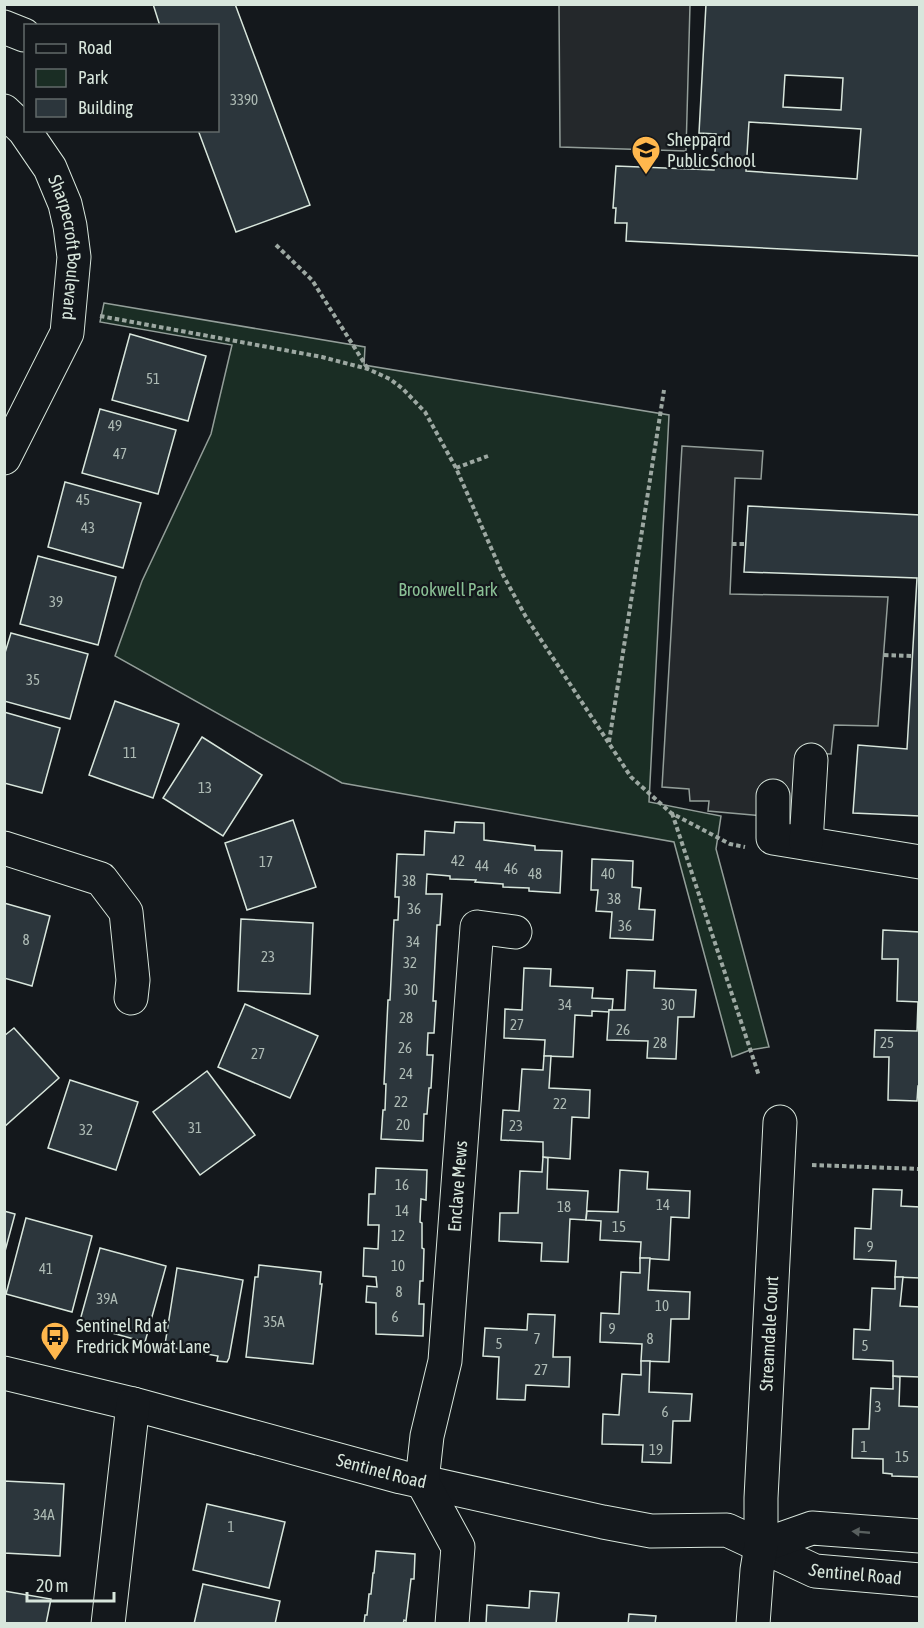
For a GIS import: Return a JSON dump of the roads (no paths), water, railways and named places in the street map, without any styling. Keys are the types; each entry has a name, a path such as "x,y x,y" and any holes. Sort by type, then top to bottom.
{"street":[{"name":"Sharpecroft Boulevard","path":"4,111 24,130"},
{"name":"Sharpecroft Boulevard","path":"4,458 67,333 74,257 65,204 53,175 38,148 26,132"},
{"path":"806,843 811,760"},
{"path":"773,796 773,838 920,862"},
{"path":"4,848 101,879 126,912 133,980 131,998"},
{"name":"Enclave Mews","path":"422,1481 426,1436 445,1361 477,927 515,932"},
{"name":"Streamdale Court","path":"753,1623 761,1546 761,1498 780,1122"},
{"name":"Sentinel Road","path":"4,1373 133,1404 422,1481 651,1531 727,1530 815,1571 920,1580"},
{"path":"108,1623 133,1404"},
{"path":"422,1481 458,1547 452,1623"},
{"name":"Sentinel Road","path":"761,1546 812,1528 920,1536"}],"place":[{"name":"Sheppard Public School","path":"646,176"},
{"name":"Sentinel Rd at Fredrick Mowat Lane","path":"55,1362"}],"park label":[{"name":"Brookwell Park","path":"448,590"}]}
